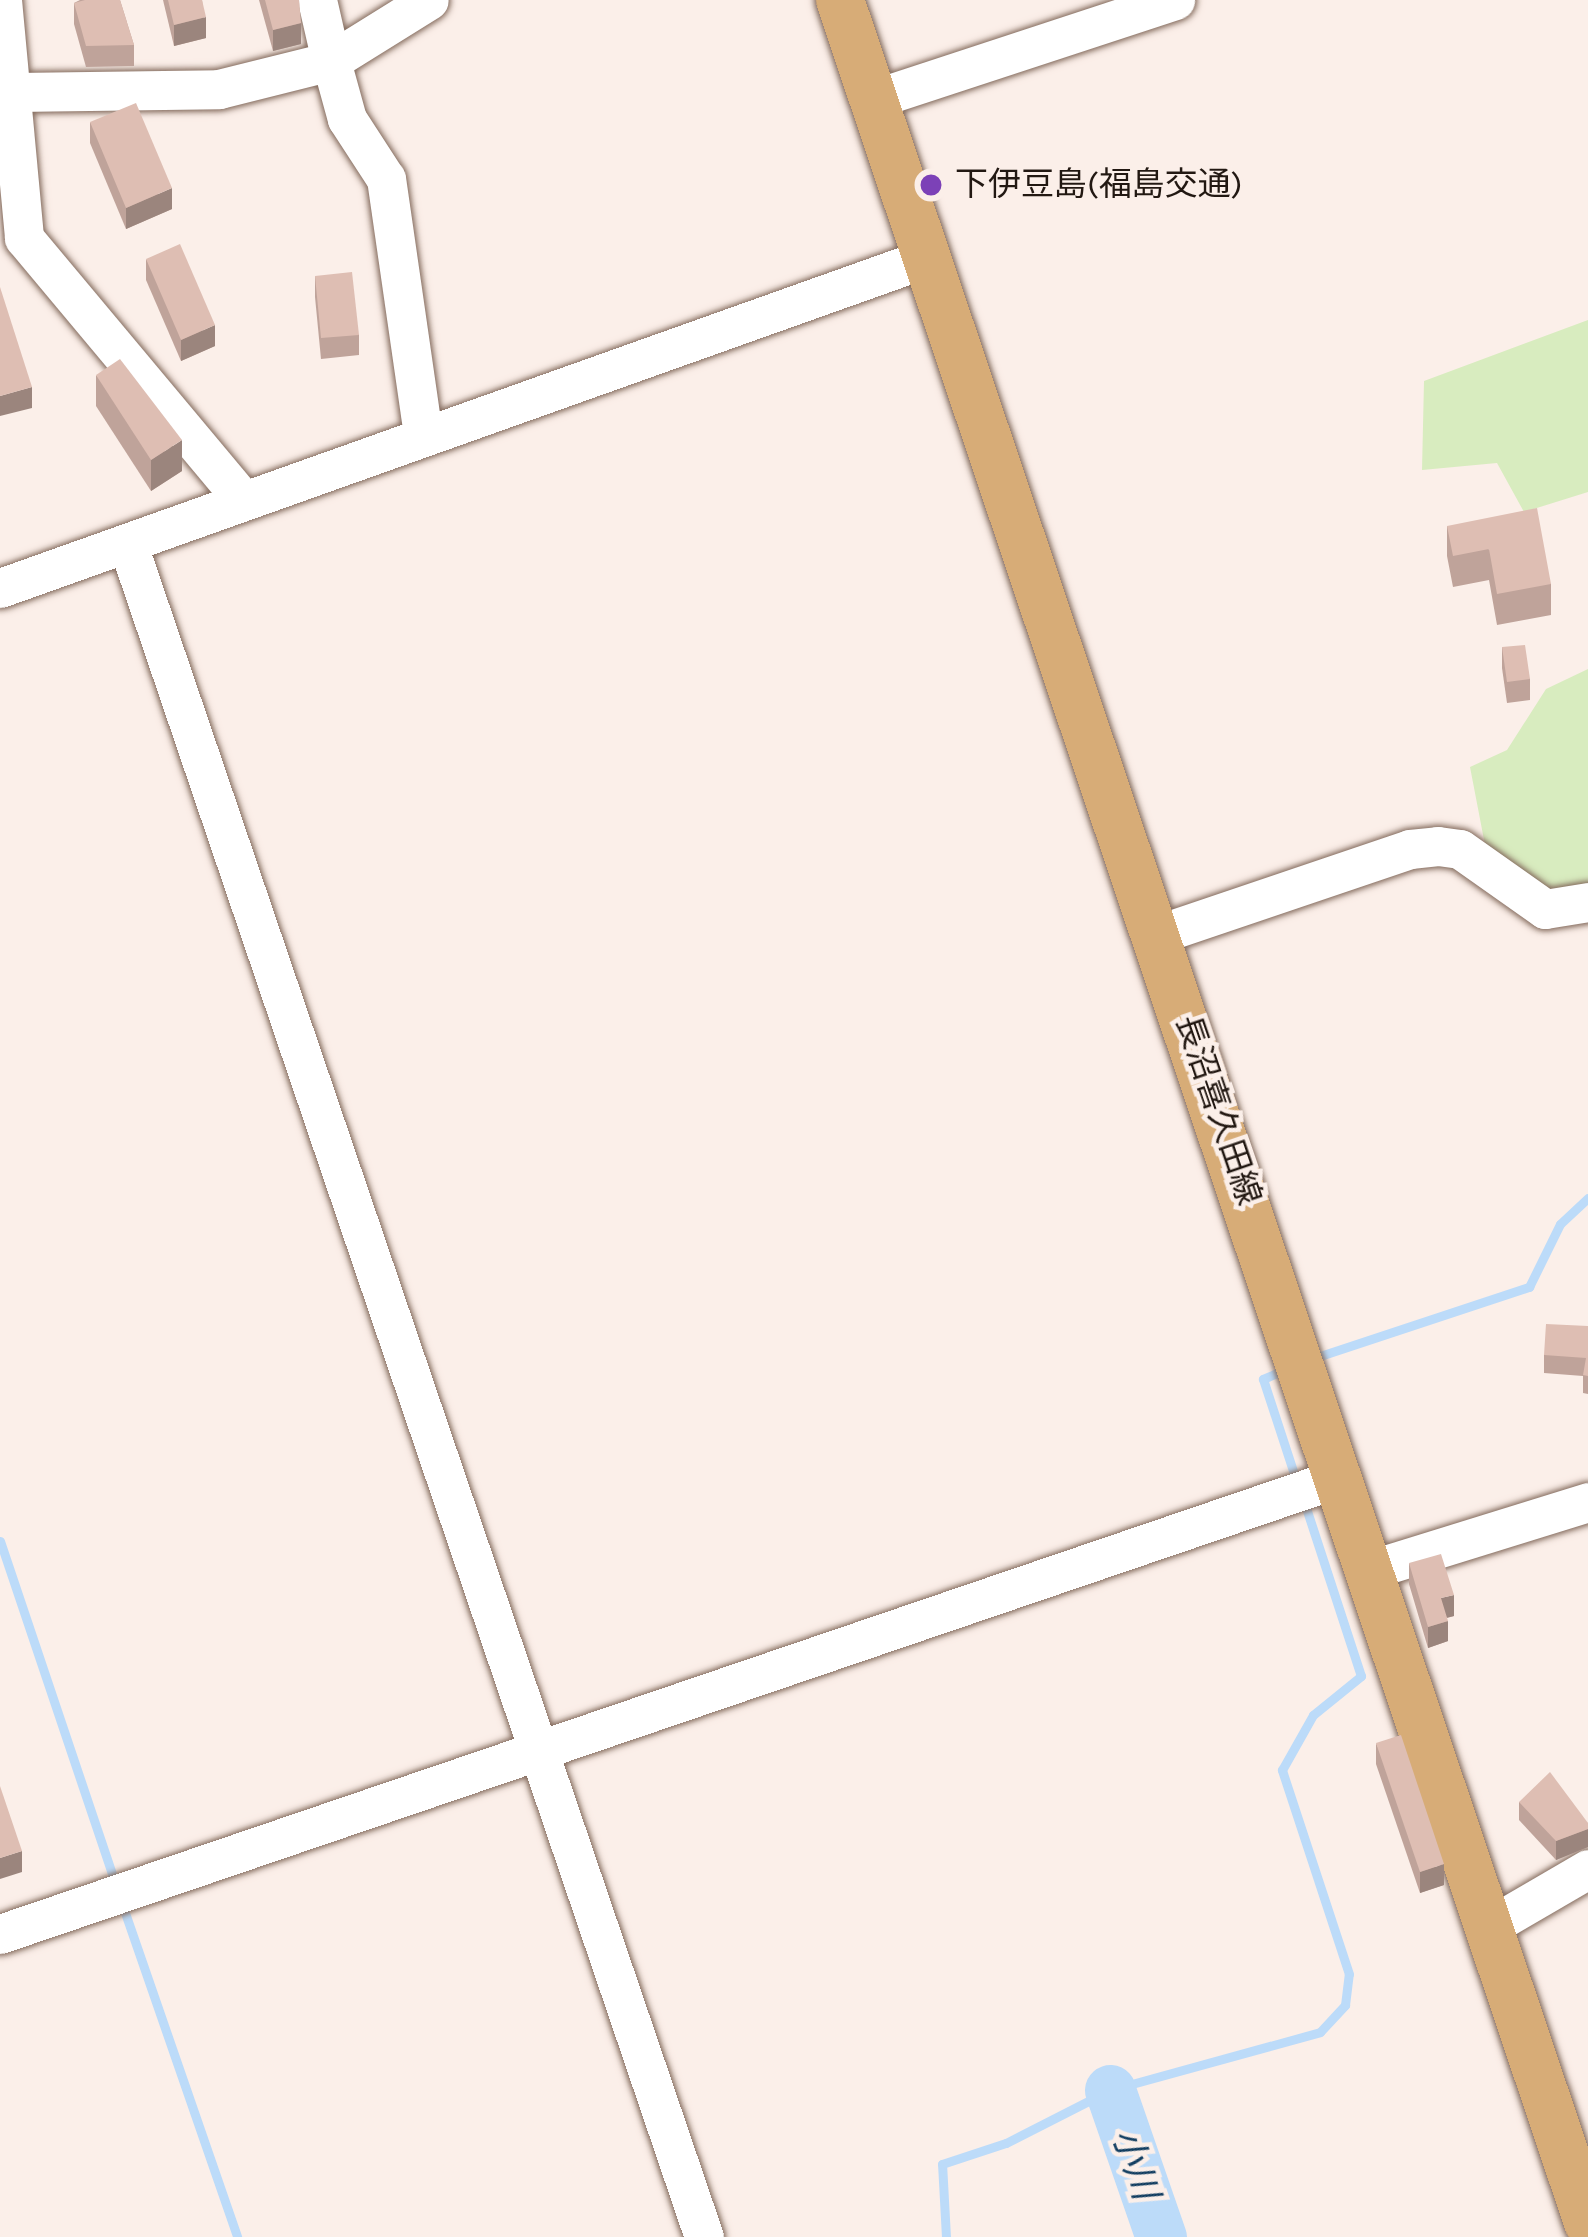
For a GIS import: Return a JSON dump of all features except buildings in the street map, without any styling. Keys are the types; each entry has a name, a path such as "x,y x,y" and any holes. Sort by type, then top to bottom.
{"main road":[{"name":"長沼喜久田線","path":"840,0 1159,934 1588,2223"}],"street":[{"path":"2,0 15,92 12,242 242,499"},
{"path":"317,0 347,119 386,179 423,435"},
{"path":"15,92 219,89 331,61 428,0"},
{"path":"874,99 1175,0"},
{"path":"0,588 926,258"},
{"path":"128,545 704,2237"},
{"path":"1159,934 1424,848 1460,849 1545,909 1588,902"},
{"path":"0,1934 542,1755 1341,1477"},
{"path":"1372,1569 1588,1502"},
{"path":"1490,1926 1588,1868"}],"green space":[{"path":"1588,320 1588,492 1524,512 1497,463 1422,470 1424,381"},
{"path":"1588,669 1588,891 1547,893 1485,845 1470,767 1507,750 1546,689"}],"waterway":[{"path":"1311,1359 1529,1287 1560,1224 1588,1198"},
{"path":"1284,1370 1263,1379 1297,1483"},
{"path":"946,2237 942,2164 1006,2143 1110,2090 1320,2032 1345,2005 1349,1974 1282,1770 1313,1715 1361,1676 1303,1499"},
{"path":"0,1541 115,1883"},
{"path":"122,1904 237,2237"},
{"name":"小川","path":"1110,2090 1161,2237"}],"place":[{"name":"下伊豆島(福島交通)","path":"931,185"}]}
